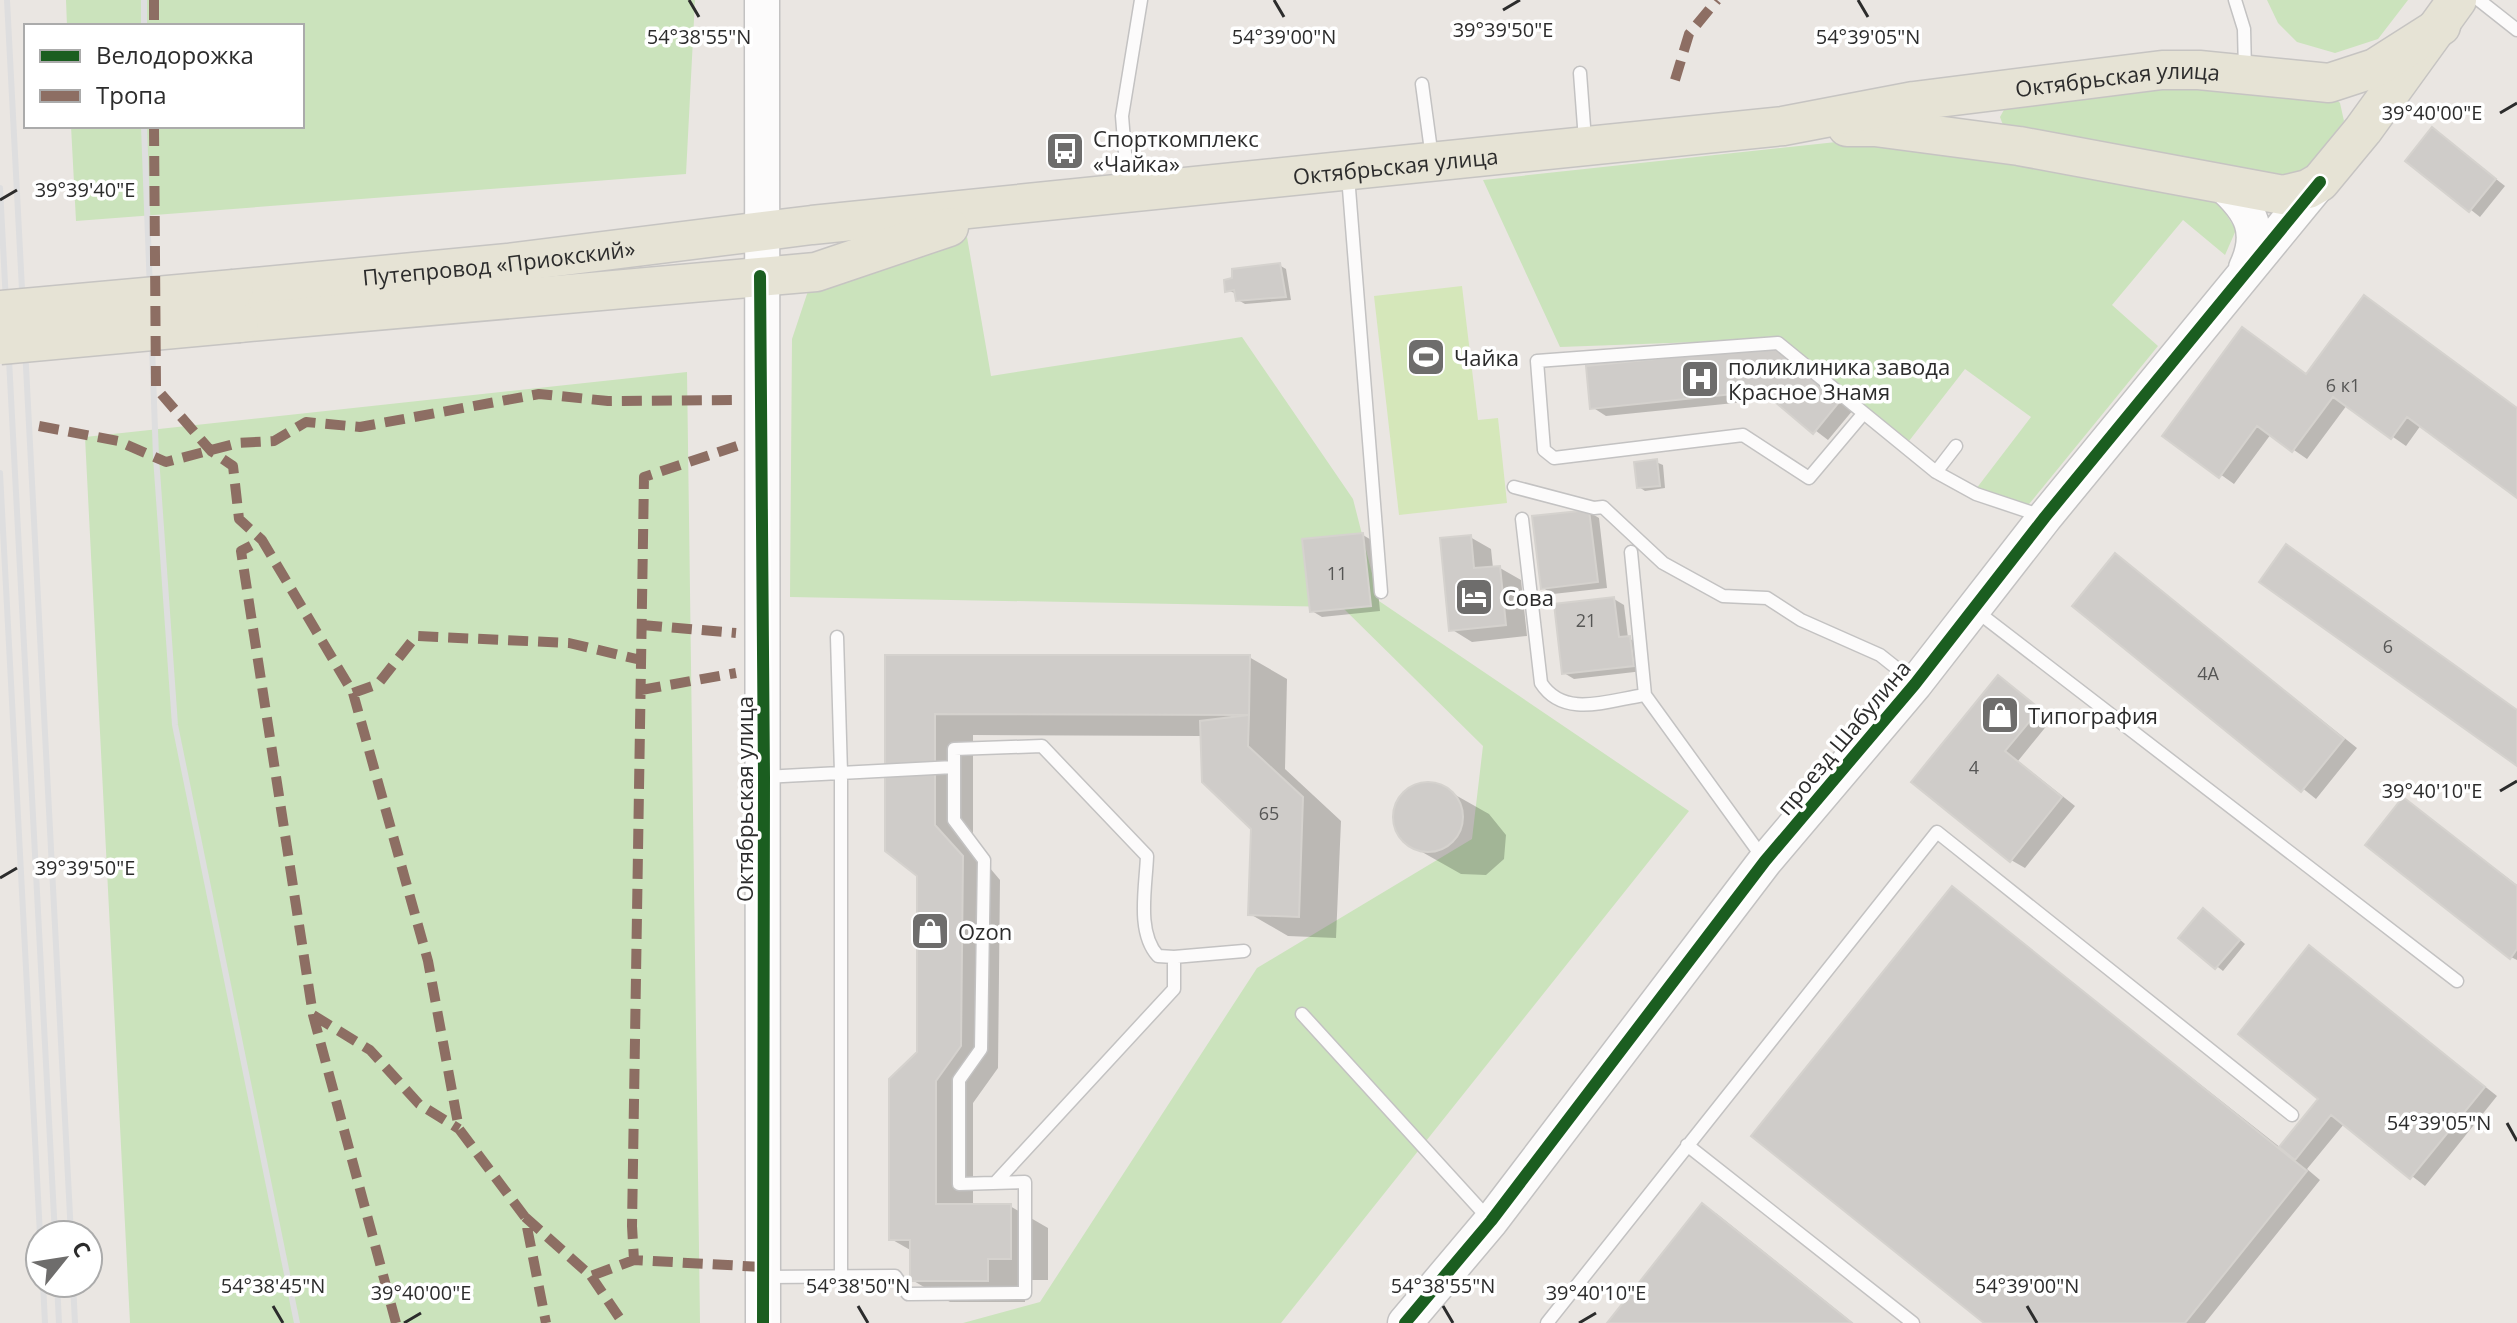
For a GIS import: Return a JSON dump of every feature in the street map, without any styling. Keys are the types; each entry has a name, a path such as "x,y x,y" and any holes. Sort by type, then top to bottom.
{"main road":[{"name":"Октябрьская улица","path":"763,230 1783,126 1914,101 2162,70 2245,74 2329,83 2375,68 2449,13"},
{"name":"проезд Шабулина","path":"2320,182 2363,130 2449,13"},
{"path":"2329,83 2356,99 2363,130"},
{"name":"Октябрьская улица","path":"1783,126 1875,127 1944,136 2283,195 2308,189 2320,182"},
{"name":"Октябрьская улица","path":"760,276 816,272 1008,207"},
{"name":"Путепровод «Приокский»","path":"236,306 508,263 763,230"},
{"name":"Путепровод «Приокский»","path":"236,306 760,276"},
{"path":"0,310 236,306"},
{"path":"0,345 236,306"}],"street":[{"name":"Октябрьская улица","path":"762,0 763,1323"},
{"name":"проезд Шабулина","path":"1405,1323 1491,1221 1765,861 1915,684 2045,517 2320,182"},
{"path":"2223,185 2242,202 2252,218 2256,235 2253,253 2241,279"}],"lane":[{"path":"1129,193 1122,116 1141,0"},
{"path":"2235,0 2244,29 2245,74"},
{"path":"2479,0 2517,30"},
{"path":"1580,73 1586,147"},
{"path":"1422,84 1433,161"},
{"path":"1347,172 1381,592"},
{"path":"1863,414 1809,478 1743,435 1554,458 1544,450 1537,361 1778,343 1936,472 1976,494 2045,517"},
{"path":"1936,472 1956,446"},
{"path":"1514,487 1603,507 1663,563 1723,596 1767,598 1801,620 1880,655 1915,684"},
{"path":"1522,519 1541,683 1550,698 1570,705 1645,695"},
{"path":"1631,552 1645,695 1765,861"},
{"path":"1974,609 2457,981"},
{"path":"837,637 841,773 841,1277"},
{"path":"763,1277 895,1276 908,1294 1025,1293 1025,1182 959,1184 959,1080 981,1049 984,860 954,820 954,749 1042,746 1147,856 1145,930 1149,946 1158,956 1244,951"},
{"path":"764,777 954,767"},
{"path":"1547,1323 1937,832 2292,1115"},
{"path":"995,1183 1174,989 1174,957"},
{"path":"1302,1014 1491,1221"},
{"path":"1687,1145 1913,1323"}],"green space":[{"path":"66,0 695,0 686,174 76,221 71,128 304,128 304,24 67,24"},
{"path":"2267,0 2408,0 2378,39 2335,53 2297,42 2278,23"},
{"path":"2153,85 2334,97 2340,103 2344,121 2308,169 2270,182 2154,151 2003,125 2000,117 2005,108"},
{"path":"1855,140 1938,149 2215,197 2236,230 2225,255 2183,220 2112,305 2158,346 2025,509 1976,489 2031,417 1965,369 1909,441 1782,339 1560,347 1483,180"},
{"path":"967,237 991,376 1242,337 1353,499 1379,601 1689,811 1281,1323 963,1323 1040,1302 1257,968 1472,839 1483,746 1342,607 790,597 792,339 808,291"},
{"name":"Чайка","path":"1462,286 1478,420 1498,418 1507,503 1399,515 1374,296"},
{"path":"687,372 700,1323 130,1323 85,437"}],"building":[{"path":"2432,127 2496,179 2469,212 2405,161"},
{"path":"1280,263 1286,297 1236,301 1234,290 1225,292 1224,280 1232,278 1232,269"},
{"path":"2364,295 2517,408 2517,498 2407,417 2391,439 2333,397 2292,452 2257,426 2219,478 2162,436 2242,327 2306,374"},
{"name":"поликлиника завода Красное Знамя","path":"1774,347 1840,401 1813,434 1762,391 1590,409 1586,366"},
{"path":"1657,459 1660,486 1637,488 1634,462"},
{"path":"1589,510 1598,582 1541,589 1532,516"},
{"path":"1363,533 1371,606 1310,612 1302,539"},
{"name":"Сова","path":"1471,535 1474,568 1500,566 1506,625 1449,631 1440,538"},
{"path":"2286,544 2517,710 2517,766 2259,582"},
{"path":"2115,553 2344,739 2301,792 2072,606"},
{"path":"1614,597 1619,637 1630,636 1634,666 1562,674 1554,604"},
{"path":"885,655 1250,655 1249,715 935,714 935,825 963,856 961,1046 936,1081 936,1204 1011,1204 1011,1259 988,1259 988,1281 910,1281 910,1240 889,1240 889,1079 917,1052 917,876 885,851"},
{"path":"1998,675 2040,709 2005,751 2062,797 2010,862 1911,782"},
{"path":"1249,715 1248,746 1303,797 1299,917 1248,915 1251,829 1202,782 1200,721"},
{"path":"1428,782 1453,792 1463,817 1453,842 1428,852 1403,842 1393,817 1403,792"},
{"path":"2403,797 2517,886 2517,949 2510,959 2365,845"},
{"path":"1952,886 2307,1171 2185,1323 1984,1323 1751,1136"},
{"path":"2203,908 2240,940 2215,969 2178,938"},
{"path":"2309,945 2485,1087 2410,1179 2331,1115 2295,1160 2279,1147 2318,1099 2238,1034"},
{"path":"1702,1203 1852,1323 1607,1323"}],"railway":[{"path":"7,0 70,1219"},
{"path":"144,0 144,24"},
{"path":"144,128 156,457 175,725 297,1323"},
{"path":"0,188 54,1219"},
{"path":"0,473 39,1219"},
{"path":"44,1299 45,1323"},
{"path":"58,1299 59,1323"},
{"path":"74,1299 75,1323"}],"marked path":[{"path":"154,0 154,24"},
{"path":"1675,80 1689,34 1717,0"},
{"path":"154,128 156,388 211,451 233,466 239,519 262,540"},
{"path":"39,426 118,441 166,462 238,443 274,441 306,422 360,427 539,394 608,401 737,400"},
{"path":"737,446 644,477 632,1226 634,1260 763,1267"},
{"path":"396,1323 313,1015 241,551 262,540 353,693 428,961 459,1129 525,1217 546,1323"},
{"path":"642,625 736,633"},
{"path":"353,693 378,684 416,636 569,643 641,660"},
{"path":"641,690 736,673"},
{"path":"313,1015 370,1050 419,1104 459,1129"},
{"path":"525,1217 591,1276 634,1260"},
{"path":"591,1276 623,1323"}],"cycle path":[{"path":"1405,1323 1491,1221 1765,861 1915,684 2045,517 2320,182"},
{"path":"760,276 764,777 763,1323"}],"place":[{"name":"Спорткомплекс «Чайка»","path":"1065,151"},
{"name":"Чайка","path":"1426,357"},
{"name":"поликлиника завода Красное Знамя","path":"1700,379"},
{"name":"Сова","path":"1474,597"},
{"name":"Типография","path":"2000,715"},
{"name":"Ozon","path":"930,931"}]}
